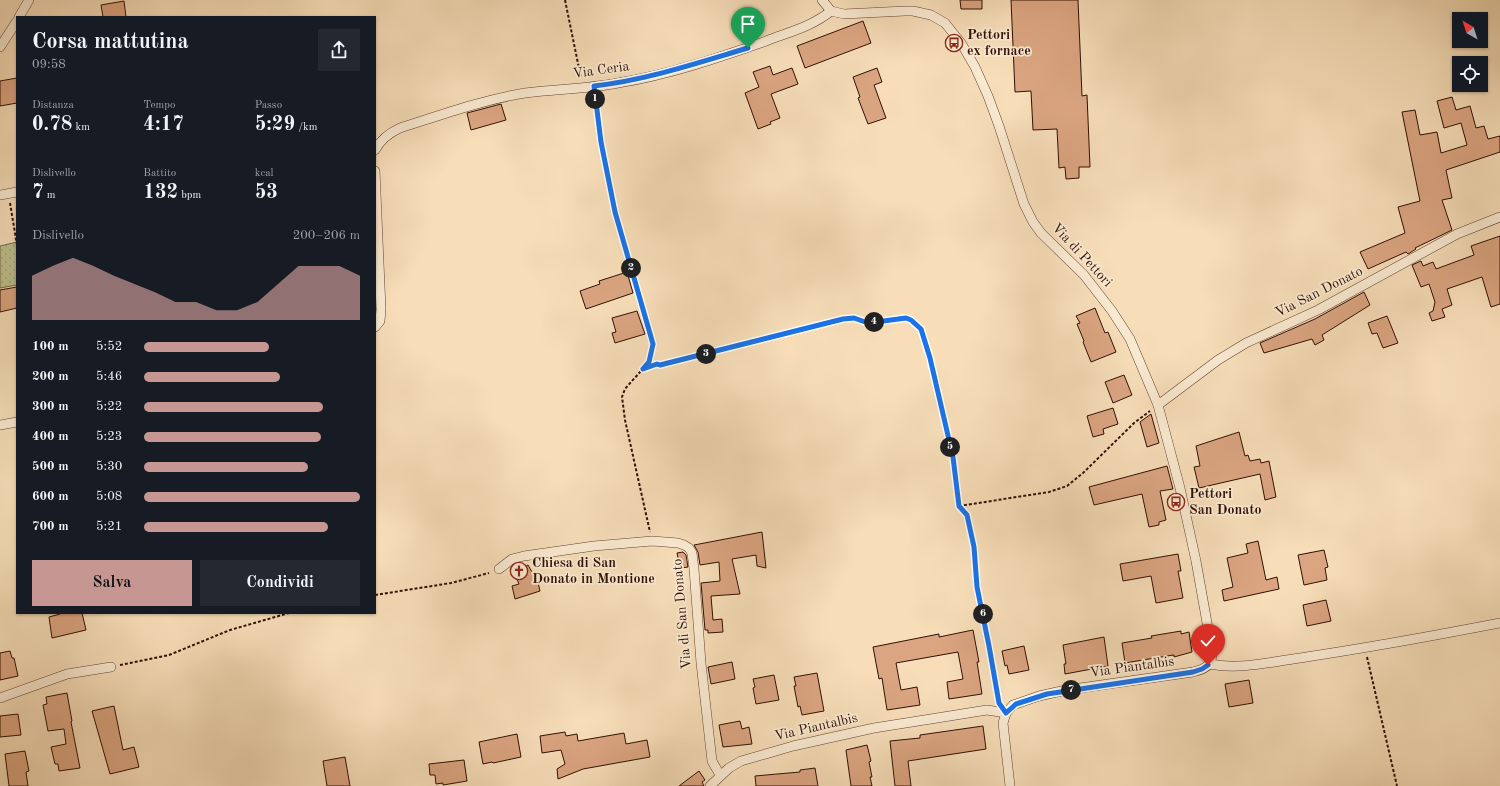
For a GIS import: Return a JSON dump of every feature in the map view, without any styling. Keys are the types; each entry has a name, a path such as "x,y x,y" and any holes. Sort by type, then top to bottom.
{"street":[{"path":"21,16 29,0"},
{"path":"822,0 831,11"},
{"name":"Via Ceria","path":"376,148 378,143 391,132 468,106 488,100 525,93 618,83 672,71 748,48 814,23 831,11"},
{"name":"Via di Pettori","path":"831,11 844,14 913,11 937,18 945,23 955,34 975,67 1000,126 1024,204 1033,222 1084,275 1112,311 1130,339 1158,404 1175,467 1196,561 1211,645 1212,656 1210,664"},
{"path":"0,47 16,23"},
{"path":"376,191 382,309 380,321 376,326"},
{"name":"Via San Donato","path":"1158,404 1218,360 1246,343 1318,310 1457,234 1500,216"},
{"path":"0,424 16,422"},
{"name":"Via di San Donato","path":"499,569 512,559 524,556 594,546 652,541 684,545 689,548 692,553 701,663 712,761 720,775"},
{"name":"Via Piantalbis","path":"710,786 729,768 753,756 845,734 987,710 1006,713 1016,704 1043,695 1080,688 1193,672 1210,664 1227,666 1248,665 1365,648 1500,623"},
{"path":"0,698 68,674 111,667"},
{"path":"1006,713 1003,726 1010,786"}],"path":[{"path":"565,0 582,87"},
{"path":"594,86 601,142 615,212 653,344 649,362 626,389 622,397 652,541"},
{"path":"8,193 16,239"},
{"path":"643,369 657,364 660,365 843,319 854,318 868,323 906,318 911,320 921,329 930,358 953,457 959,506 967,515 974,547 977,587 999,703 1006,713"},
{"path":"959,506 1049,492 1067,486 1083,473 1134,423 1158,404"},
{"path":"376,595 451,583 478,577 499,569"},
{"path":"111,667 168,655 230,630 286,614"},
{"path":"1365,648 1397,786"}],"green space":[{"path":"16,242 16,285 0,288 0,246"}],"building":[{"path":"960,0 982,0 982,9 961,9"},
{"path":"1011,0 1078,0 1082,96 1087,95 1090,167 1079,167 1079,178 1066,179 1065,167 1059,168 1057,129 1033,130 1031,91 1015,92"},
{"path":"124,1 126,16 103,16 101,5"},
{"path":"863,21 871,43 805,68 797,46"},
{"path":"770,66 773,75 792,68 798,84 771,94 780,118 770,122 771,124 758,129 745,93 759,87 753,72"},
{"path":"877,68 882,82 874,85 886,118 868,124 858,98 860,97 853,77"},
{"path":"16,78 16,103 0,106 0,81"},
{"path":"1452,97 1456,110 1470,106 1476,128 1484,126 1488,139 1500,136 1500,152 1446,170 1452,198 1442,200 1452,230 1415,248 1416,249 1408,254 1406,252 1368,269 1360,252 1405,233 1398,207 1420,201 1402,112 1415,110 1420,135 1437,132 1441,153 1467,145 1461,123 1444,128 1437,101"},
{"path":"501,104 506,120 471,130 467,113"},
{"path":"1500,236 1500,304 1491,307 1482,277 1447,289 1452,305 1442,309 1445,317 1432,321 1429,313 1433,311 1435,302 1429,284 1421,287 1412,265 1421,261 1423,266 1433,262 1436,269 1474,255 1471,246"},
{"path":"627,272 633,293 586,309 580,291 600,284 599,281"},
{"path":"16,287 16,308 0,312 0,290"},
{"path":"1364,292 1370,305 1322,335 1324,340 1315,345 1312,339 1264,353 1260,343 1315,319"},
{"path":"1095,308 1105,333 1108,332 1116,352 1091,362 1077,324 1080,323 1076,316"},
{"path":"637,311 645,334 615,343 612,333 616,332 612,318"},
{"path":"1387,316 1398,343 1383,348 1377,333 1372,334 1368,323"},
{"path":"1124,375 1132,395 1113,403 1105,382"},
{"path":"1113,408 1118,424 1103,429 1104,434 1093,437 1087,416"},
{"path":"1151,414 1159,443 1147,447 1140,422"},
{"path":"1239,432 1245,456 1248,455 1250,461 1260,459 1261,463 1269,461 1276,497 1265,500 1260,474 1199,488 1194,467 1200,466 1196,446"},
{"path":"1167,466 1173,489 1160,491 1166,520 1159,522 1159,525 1149,527 1142,494 1094,505 1089,487"},
{"path":"762,532 766,568 757,566 756,555 732,559 740,594 711,596 713,620 722,619 723,632 708,633 708,630 705,630 701,583 720,581 719,562 700,565 698,552 694,545"},
{"path":"1258,541 1266,580 1277,577 1279,589 1224,601 1222,590 1233,587 1227,558 1248,553 1246,544"},
{"path":"1324,550 1328,567 1325,568 1327,580 1304,585 1298,555"},
{"path":"683,552 686,555 688,567 680,568 677,553"},
{"path":"1178,554 1181,571 1178,571 1183,598 1156,603 1151,576 1123,581 1120,564"},
{"path":"520,563 522,568 528,565 536,579 537,578 540,591 515,599 512,586 519,584 512,567"},
{"path":"1326,600 1331,621 1307,626 1303,605"},
{"path":"60,614 82,614 86,630 52,638 49,617"},
{"path":"973,630 979,662 977,662 982,694 949,699 947,682 963,679 958,652 896,663 901,690 917,687 920,705 887,710 882,678 879,679 873,647 939,634 939,637"},
{"path":"1181,631 1181,634 1189,632 1192,652 1174,657 1174,655 1125,663 1122,643"},
{"path":"1104,637 1108,666 1065,674 1064,664 1066,664 1063,645"},
{"path":"1024,646 1029,670 1009,674 1007,665 1005,666 1002,651"},
{"path":"10,651 12,658 14,658 18,676 0,680 0,653"},
{"path":"732,662 735,679 711,684 708,667"},
{"path":"817,673 824,711 802,715 800,706 798,707 794,677"},
{"path":"774,675 779,700 756,704 753,679"},
{"path":"1249,680 1253,703 1229,707 1225,684"},
{"path":"67,693 80,768 59,771 58,764 55,764 51,747 66,744 64,729 48,731 43,705 47,704 46,697"},
{"path":"114,706 123,750 134,747 139,767 110,774 92,711"},
{"path":"18,714 21,735 0,737 0,716"},
{"path":"740,721 742,729 749,727 752,744 723,747 719,725"},
{"path":"983,726 986,749 908,761 911,786 895,786 890,741 920,738 920,735"},
{"path":"565,732 566,736 577,734 578,741 624,733 626,744 647,740 650,757 583,769 558,779 557,769 565,764 561,750 542,753 540,736"},
{"path":"517,734 521,757 483,764 479,742"},
{"path":"867,745 871,761 869,762 872,786 851,786 846,750"},
{"path":"25,751 29,771 26,772 28,786 9,786 5,754"},
{"path":"345,757 350,786 327,786 323,761"},
{"path":"464,760 467,781 443,785 443,783 436,784 435,775 430,775 429,764"},
{"path":"815,768 818,786 756,786 755,776 800,772 800,770"},
{"path":"699,771 705,780 702,782 704,786 679,786"}],"place":[{"name":"Pettori ex fornace","path":"954,43"},
{"name":"Pettori San Donato","path":"1176,502"},
{"name":"Chiesa di San Donato in Montione","path":"519,571"}],"route":[{"path":"748,48 672,71 618,83 594,86 601,142 615,212 653,344 649,362 643,369 657,364 660,365 843,319 854,318 868,323 906,318 911,320 921,329 930,358 953,457 959,506 967,515 974,547 977,587 999,703 1006,713 1014,705 1039,696 1066,690 1193,672 1208,665"}]}
